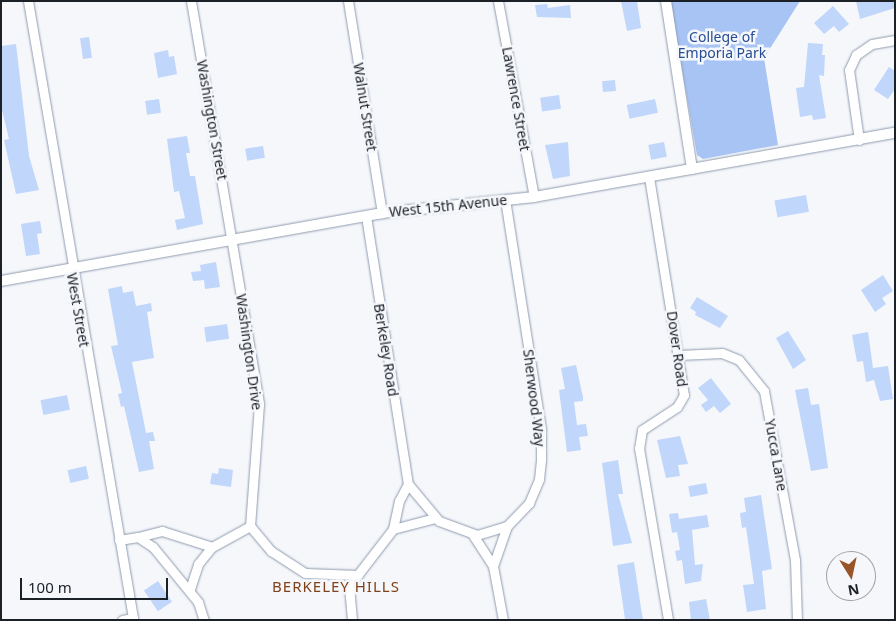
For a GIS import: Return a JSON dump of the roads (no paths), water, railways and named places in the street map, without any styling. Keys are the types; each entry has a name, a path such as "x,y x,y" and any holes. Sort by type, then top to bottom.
{"street":[{"name":"West Street","path":"28,1 71,269 133,618 122,620"},
{"name":"Washington Street","path":"191,1 232,239"},
{"name":"Walnut Street","path":"348,1 382,213"},
{"name":"Lawrence Street","path":"498,1 534,197"},
{"path":"666,1 692,169"},
{"path":"859,140 849,70 856,55 872,44 895,40"},
{"name":"West 15th Avenue","path":"1,280 382,213 534,197 895,133"},
{"name":"Dover Road","path":"649,176 684,395 677,408 642,430 639,448 668,620"},
{"name":"Sherwood Way","path":"505,200 540,429 541,459 539,479 529,503 507,526"},
{"name":"Berkeley Road","path":"366,216 408,484"},
{"name":"Washington Drive","path":"232,239 259,404 250,526"},
{"name":"Yucca Lane","path":"679,355 722,353 739,360 764,391 795,560 797,620"},
{"path":"352,620 349,586 393,530 399,500 408,484 435,518 473,535 493,566 503,620"},
{"path":"393,530 435,518"},
{"path":"190,590 198,564 212,547 250,526 271,552 304,572 358,575"},
{"path":"473,535 507,526"},
{"path":"493,566 507,526"},
{"path":"119,540 162,531 212,547"},
{"path":"138,536 153,547 190,590 204,620"}],"district":[{"name":"BERKELEY HILLS","path":"336,587"}],"park label":[{"name":"College of Emporia Park","path":"722,46"}]}
